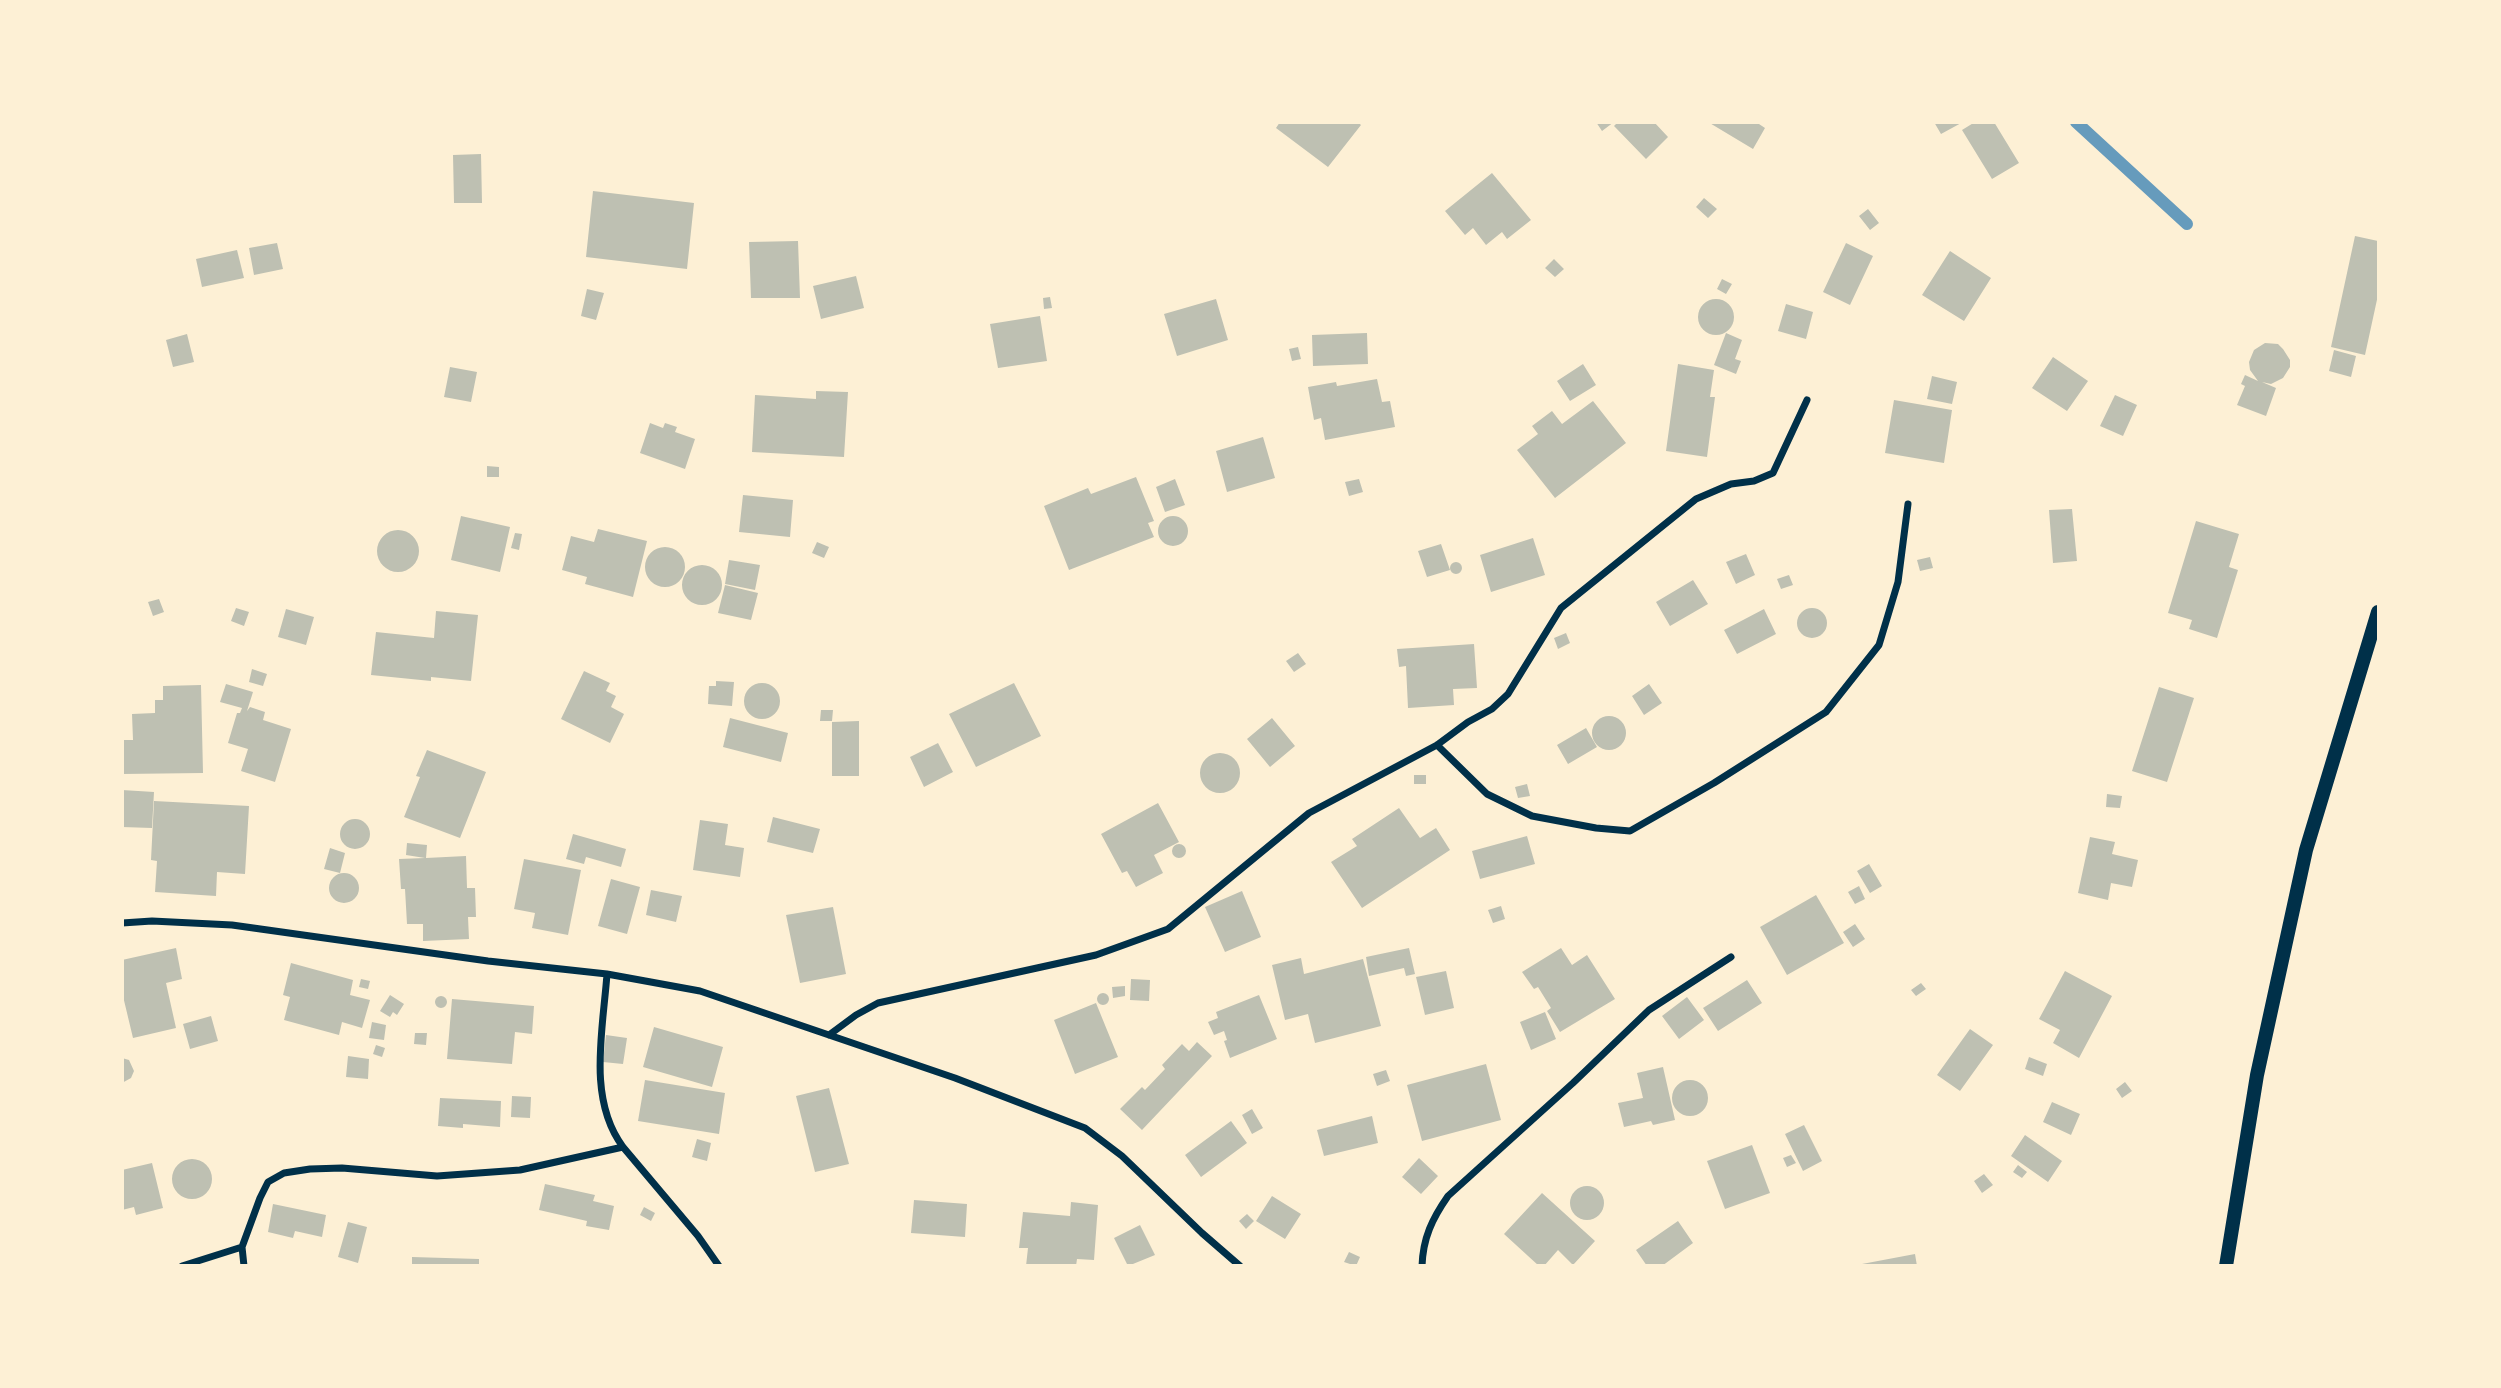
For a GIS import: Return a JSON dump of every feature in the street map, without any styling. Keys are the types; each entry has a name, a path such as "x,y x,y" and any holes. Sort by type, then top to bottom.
{"main road":[{"path":"2226,1265 2257,1075 2306,850 2378,612"}],"street":[{"path":"829,1035 866,1008 886,1001 1096,955 1168,929 1308,813 1437,745 1468,722 1492,709 1507,694 1561,608 1696,499 1731,484 1754,481 1773,473 1807,400"},
{"path":"1437,745 1487,794 1532,816 1596,828 1630,831 1714,783 1826,712 1879,645 1898,582 1908,504"},
{"path":"122,923 152,921 232,925 488,961 607,974 700,991 993,1092 1085,1128 1122,1156 1202,1233 1240,1265"},
{"path":"1422,1265 1423,1246 1432,1219 1448,1196 1649,1010 1731,957"},
{"path":"607,974 601,1048 601,1094 606,1118 623,1147 719,1265"},
{"path":"244,1265 243,1247 268,1182 284,1173 342,1168 402,1174 451,1175 520,1170 623,1147"},
{"path":"183,1265 243,1247"}],"building":[{"path":"1280,122 1358,122 1361,125 1328,167 1276,128"},
{"path":"1596,122 1614,122 1602,131"},
{"path":"1618,122 1654,122 1668,137 1646,159 1614,126"},
{"path":"1708,122 1756,122 1765,128 1753,149"},
{"path":"1934,122 1963,122 1941,134"},
{"path":"1975,122 1994,122 2019,163 1992,179 1962,130"},
{"path":"481,154 482,203 454,203 453,155"},
{"path":"1492,173 1531,220 1507,239 1502,232 1486,245 1473,228 1465,235 1445,211"},
{"path":"593,191 694,203 687,269 586,257"},
{"path":"1704,198 1717,209 1708,218 1696,207"},
{"path":"1868,209 1879,223 1870,230 1859,216"},
{"path":"2355,236 2378,241 2378,295 2365,355 2331,347"},
{"path":"798,241 800,298 751,298 749,242"},
{"path":"277,243 283,269 254,275 249,248"},
{"path":"1846,243 1873,256 1850,305 1823,292"},
{"path":"237,250 244,278 202,287 196,259"},
{"path":"1950,251 1991,278 1964,321 1922,295"},
{"path":"1554,259 1564,269 1555,277 1545,268"},
{"path":"856,276 864,308 821,319 813,286"},
{"path":"1722,279 1732,284 1726,294 1717,289"},
{"path":"587,289 604,293 596,320 581,316"},
{"path":"1050,297 1052,308 1044,309 1043,298"},
{"path":"1216,299 1228,340 1177,356 1164,314"},
{"path":"1716,299 1729,304 1734,317 1729,330 1716,335 1703,330 1698,317 1703,304"},
{"path":"1786,304 1813,312 1806,339 1778,331"},
{"path":"1040,316 1047,361 998,368 990,324"},
{"path":"1367,333 1368,364 1313,366 1312,335"},
{"path":"1726,333 1742,340 1735,359 1741,361 1736,374 1714,365"},
{"path":"187,334 194,362 173,367 166,340"},
{"path":"2265,343 2278,344 2290,360 2290,367 2283,378 2271,384 2262,382 2276,388 2266,416 2237,405 2245,386 2241,384 2245,375 2258,381 2250,370 2249,362 2254,350"},
{"path":"1298,347 1301,359 1292,361 1289,349"},
{"path":"2334,350 2356,356 2351,377 2329,371"},
{"path":"2053,357 2088,381 2067,411 2032,388"},
{"path":"1583,364 1596,385 1570,401 1557,381"},
{"path":"1678,364 1714,370 1710,397 1715,397 1707,457 1666,451"},
{"path":"450,367 477,372 471,402 444,397"},
{"path":"1932,376 1957,382 1952,404 1927,399"},
{"path":"1377,379 1382,402 1390,401 1395,427 1325,440 1321,418 1314,420 1308,387 1336,382 1337,386"},
{"path":"816,391 848,392 844,457 752,452 755,395 816,399"},
{"path":"2115,395 2137,405 2123,436 2100,426"},
{"path":"1894,400 1952,410 1944,463 1885,453"},
{"path":"1593,401 1626,443 1555,498 1517,450 1538,434 1532,426 1552,411 1562,424"},
{"path":"650,423 663,428 665,423 677,427 675,432 695,439 685,469 640,453"},
{"path":"1263,437 1275,478 1227,492 1216,451"},
{"path":"487,466 499,467 499,477 487,477"},
{"path":"1136,477 1154,521 1148,523 1154,537 1069,570 1044,506 1088,488 1091,494"},
{"path":"1175,479 1185,505 1165,512 1156,487"},
{"path":"1359,479 1363,492 1349,496 1345,482"},
{"path":"743,495 793,500 790,537 739,532"},
{"path":"2072,509 2077,561 2053,563 2049,510"},
{"path":"461,516 510,527 500,572 451,560"},
{"path":"1173,516 1184,520 1188,531 1184,542 1173,546 1162,542 1158,531 1162,520"},
{"path":"2196,521 2239,534 2229,567 2238,570 2217,638 2189,629 2192,620 2168,613"},
{"path":"598,529 647,541 633,597 585,584 587,577 562,570 571,536 594,542"},
{"path":"398,530 413,536 419,551 413,566 398,572 383,566 377,551 383,536"},
{"path":"515,533 522,534 519,550 511,548"},
{"path":"1533,538 1545,575 1491,592 1480,555"},
{"path":"817,542 829,547 824,558 812,553"},
{"path":"1441,544 1450,570 1427,577 1418,551"},
{"path":"665,547 673,548 679,553 684,559 684,575 679,581 673,586 665,587 657,586 651,581 646,575 645,567 646,559 651,553 657,548"},
{"path":"1746,554 1755,575 1736,584 1726,562"},
{"path":"1930,557 1933,568 1920,571 1917,560"},
{"path":"729,560 760,565 755,590 725,584"},
{"path":"1456,562 1462,568 1456,574 1450,568"},
{"path":"702,565 710,566 716,571 721,577 721,593 716,599 710,604 702,605 694,604 688,599 683,593 682,585 683,577 688,571 694,566"},
{"path":"1789,575 1793,585 1781,589 1777,579"},
{"path":"1693,580 1708,604 1670,626 1656,602"},
{"path":"725,585 758,593 751,620 718,613"},
{"path":"159,599 164,612 153,616 148,602"},
{"path":"236,608 249,612 244,626 231,621"},
{"path":"1812,608 1823,612 1827,623 1823,634 1812,638 1801,634 1797,623 1801,612"},
{"path":"286,609 314,617 306,645 278,637"},
{"path":"1764,609 1776,634 1737,654 1724,630"},
{"path":"436,611 478,615 471,681 431,677 431,681 371,675 376,632 434,638"},
{"path":"1566,633 1570,643 1558,649 1554,638"},
{"path":"1474,644 1477,688 1453,689 1454,705 1408,708 1406,666 1399,667 1397,649"},
{"path":"1298,653 1306,664 1294,672 1286,661"},
{"path":"252,669 267,674 263,686 249,682"},
{"path":"584,671 610,683 606,691 616,696 611,707 624,714 610,743 561,719"},
{"path":"716,681 734,682 732,706 708,704 709,686 716,686"},
{"path":"762,683 775,688 780,701 775,714 762,719 749,714 744,701 749,688"},
{"path":"1014,683 1041,736 976,767 949,714"},
{"path":"226,684 253,692 247,711 250,707 265,712 263,720 291,729 275,782 241,771 248,749 228,743 237,713 240,713 242,708 220,702"},
{"path":"1649,684 1662,703 1644,715 1632,696"},
{"path":"201,685 203,773 122,774 122,740 133,740 132,714 155,713 155,700 163,700 163,686"},
{"path":"2159,687 2194,698 2167,782 2132,771"},
{"path":"821,710 833,710 832,721 820,721"},
{"path":"1609,716 1621,721 1626,733 1621,745 1609,750 1597,745 1592,733 1597,721"},
{"path":"730,718 788,733 781,762 723,747"},
{"path":"1272,718 1295,746 1270,767 1247,739"},
{"path":"859,721 859,776 832,776 832,722"},
{"path":"1586,728 1597,747 1568,764 1557,745"},
{"path":"938,743 953,772 924,787 910,757"},
{"path":"427,750 486,772 460,838 404,817 420,777 416,776"},
{"path":"1220,753 1228,754 1234,759 1239,765 1239,781 1234,787 1228,792 1220,793 1212,792 1206,787 1201,781 1200,773 1201,765 1206,759 1212,754"},
{"path":"1414,775 1426,775 1426,784 1414,784"},
{"path":"1527,784 1530,796 1518,798 1515,787"},
{"path":"122,790 154,792 152,828 122,827"},
{"path":"2107,794 2122,796 2120,808 2106,807"},
{"path":"154,801 249,806 245,874 217,872 216,896 155,892 157,861 151,860"},
{"path":"1158,803 1179,842 1154,855 1163,873 1136,887 1127,871 1122,873 1101,834"},
{"path":"1399,808 1420,838 1436,828 1450,850 1362,908 1331,862 1357,846 1352,839"},
{"path":"773,817 820,829 813,853 767,842"},
{"path":"355,819 361,820 369,828 369,840 361,848 355,849 349,848 341,840 340,834 341,828 349,820"},
{"path":"700,820 728,824 725,845 744,848 740,877 693,870"},
{"path":"573,834 626,849 621,867 586,857 584,864 566,859"},
{"path":"1527,836 1535,864 1480,879 1472,851"},
{"path":"2090,837 2115,842 2112,854 2138,860 2132,887 2111,883 2108,900 2078,893"},
{"path":"407,843 427,845 426,858 466,856 467,888 475,888 476,917 468,917 469,939 423,941 423,924 407,924 405,889 401,889 399,859 425,858 406,855"},
{"path":"1179,844 1184,846 1184,856 1179,858 1174,856 1172,851 1174,846"},
{"path":"330,848 345,853 340,873 324,869"},
{"path":"524,859 581,870 568,935 532,928 535,913 514,909"},
{"path":"1869,864 1882,886 1870,893 1857,871"},
{"path":"344,873 350,874 358,882 358,894 350,902 344,903 338,902 330,894 329,888 330,882 338,874"},
{"path":"611,879 640,887 627,934 598,926"},
{"path":"1859,886 1865,899 1855,904 1848,892"},
{"path":"651,890 682,896 676,922 646,915"},
{"path":"1242,891 1261,937 1225,952 1205,907"},
{"path":"1816,895 1844,943 1787,975 1760,927"},
{"path":"1501,906 1505,919 1493,923 1488,910"},
{"path":"833,907 846,974 800,983 786,915"},
{"path":"1855,924 1865,939 1853,947 1843,932"},
{"path":"176,948 182,979 166,983 176,1028 133,1038 122,992 122,960"},
{"path":"1409,948 1415,974 1406,976 1404,968 1369,976 1366,957"},
{"path":"1561,948 1572,965 1587,955 1615,999 1560,1032 1547,1011 1551,1008 1538,987 1534,989 1522,972"},
{"path":"1301,958 1304,974 1363,959 1381,1026 1315,1043 1308,1014 1285,1020 1272,965"},
{"path":"291,963 353,980 350,995 370,1000 362,1028 342,1022 339,1035 284,1020 290,997 283,995"},
{"path":"1446,971 1454,1008 1425,1015 1416,977"},
{"path":"2065,971 2112,996 2079,1058 2053,1043 2060,1030 2039,1019"},
{"path":"361,979 370,981 368,989 359,987"},
{"path":"1131,979 1150,980 1149,1001 1130,1000"},
{"path":"1747,980 1762,1003 1718,1031 1703,1008"},
{"path":"1921,983 1926,989 1916,996 1911,990"},
{"path":"1125,986 1125,996 1113,998 1112,987"},
{"path":"1098,994 1108,994 1108,1004 1098,1004"},
{"path":"390,995 404,1004 397,1015 393,1012 390,1017 380,1011"},
{"path":"1259,995 1277,1039 1230,1058 1224,1041 1227,1040 1224,1031 1214,1035 1208,1022 1218,1018 1216,1012"},
{"path":"436,997 446,997 446,1007 436,1007"},
{"path":"1687,997 1704,1020 1679,1039 1662,1016"},
{"path":"452,999 534,1006 532,1034 515,1032 512,1064 447,1059"},
{"path":"1096,1003 1118,1057 1075,1074 1054,1020"},
{"path":"1545,1012 1556,1039 1531,1050 1520,1022"},
{"path":"211,1016 218,1041 190,1049 183,1024"},
{"path":"372,1022 386,1025 384,1040 369,1038"},
{"path":"654,1027 723,1047 712,1087 643,1067"},
{"path":"1970,1029 1993,1045 1960,1091 1937,1075"},
{"path":"415,1033 427,1033 426,1045 414,1044"},
{"path":"606,1035 627,1038 623,1064 603,1062"},
{"path":"1197,1042 1212,1056 1142,1130 1120,1109 1142,1087 1145,1090 1165,1069 1162,1065 1182,1044 1189,1051"},
{"path":"376,1045 385,1048 382,1057 373,1054"},
{"path":"348,1056 369,1059 368,1079 346,1077"},
{"path":"2029,1057 2047,1064 2043,1076 2025,1069"},
{"path":"122,1058 129,1060 134,1071 131,1078 122,1083"},
{"path":"1486,1064 1501,1120 1422,1141 1407,1085"},
{"path":"1663,1067 1675,1120 1653,1125 1651,1121 1624,1127 1618,1103 1643,1098 1637,1073"},
{"path":"1386,1070 1390,1081 1377,1086 1373,1074"},
{"path":"645,1080 725,1093 719,1134 638,1121"},
{"path":"1690,1080 1703,1085 1708,1098 1703,1111 1690,1116 1677,1111 1672,1098 1677,1085"},
{"path":"2125,1082 2132,1091 2122,1098 2116,1089"},
{"path":"829,1088 849,1164 815,1172 796,1096"},
{"path":"512,1096 531,1097 530,1118 511,1117"},
{"path":"440,1098 501,1101 500,1127 463,1124 463,1128 438,1126"},
{"path":"2052,1102 2080,1114 2071,1135 2043,1122"},
{"path":"1252,1109 1263,1128 1252,1134 1242,1115"},
{"path":"1372,1116 1378,1143 1324,1156 1317,1130"},
{"path":"1231,1121 1247,1143 1201,1177 1185,1155"},
{"path":"1804,1125 1822,1161 1803,1171 1785,1134"},
{"path":"2025,1135 2062,1161 2048,1182 2011,1156"},
{"path":"697,1139 711,1143 707,1161 692,1157"},
{"path":"1752,1145 1770,1193 1725,1209 1707,1161"},
{"path":"1791,1155 1796,1163 1787,1167 1783,1158"},
{"path":"1419,1158 1438,1176 1421,1194 1402,1177"},
{"path":"192,1159 200,1160 206,1165 211,1171 211,1187 206,1193 200,1198 192,1199 184,1198 178,1193 173,1187 172,1179 173,1171 178,1165 184,1160"},
{"path":"152,1163 163,1208 136,1215 134,1207 122,1210 122,1170"},
{"path":"2018,1165 2027,1172 2022,1178 2013,1172"},
{"path":"1984,1174 1993,1185 1982,1193 1974,1181"},
{"path":"545,1184 595,1195 593,1201 614,1206 609,1230 586,1226 587,1221 539,1210"},
{"path":"1587,1186 1599,1191 1604,1203 1599,1215 1587,1220 1575,1215 1570,1203 1575,1191"},
{"path":"1542,1193 1595,1241 1573,1265 1558,1250 1544,1266 1539,1266 1504,1234"},
{"path":"1272,1196 1301,1214 1285,1239 1256,1221"},
{"path":"914,1200 967,1204 965,1237 911,1233"},
{"path":"1071,1202 1098,1205 1094,1260 1077,1259 1076,1266 1026,1266 1028,1248 1019,1248 1023,1212 1070,1216"},
{"path":"273,1204 326,1215 322,1237 295,1231 293,1238 268,1232"},
{"path":"644,1207 655,1213 651,1221 640,1215"},
{"path":"1247,1214 1254,1221 1246,1229 1239,1221"},
{"path":"1678,1221 1693,1243 1662,1266 1647,1266 1636,1250"},
{"path":"348,1222 367,1227 358,1263 338,1257"},
{"path":"1140,1225 1155,1255 1128,1266 1114,1238"},
{"path":"1349,1252 1360,1257 1356,1266 1344,1262"},
{"path":"1915,1254 1917,1266 1862,1264"},
{"path":"412,1257 479,1259 479,1266 412,1266"}],"waterway":[{"path":"2076,122 2187,224"}]}
